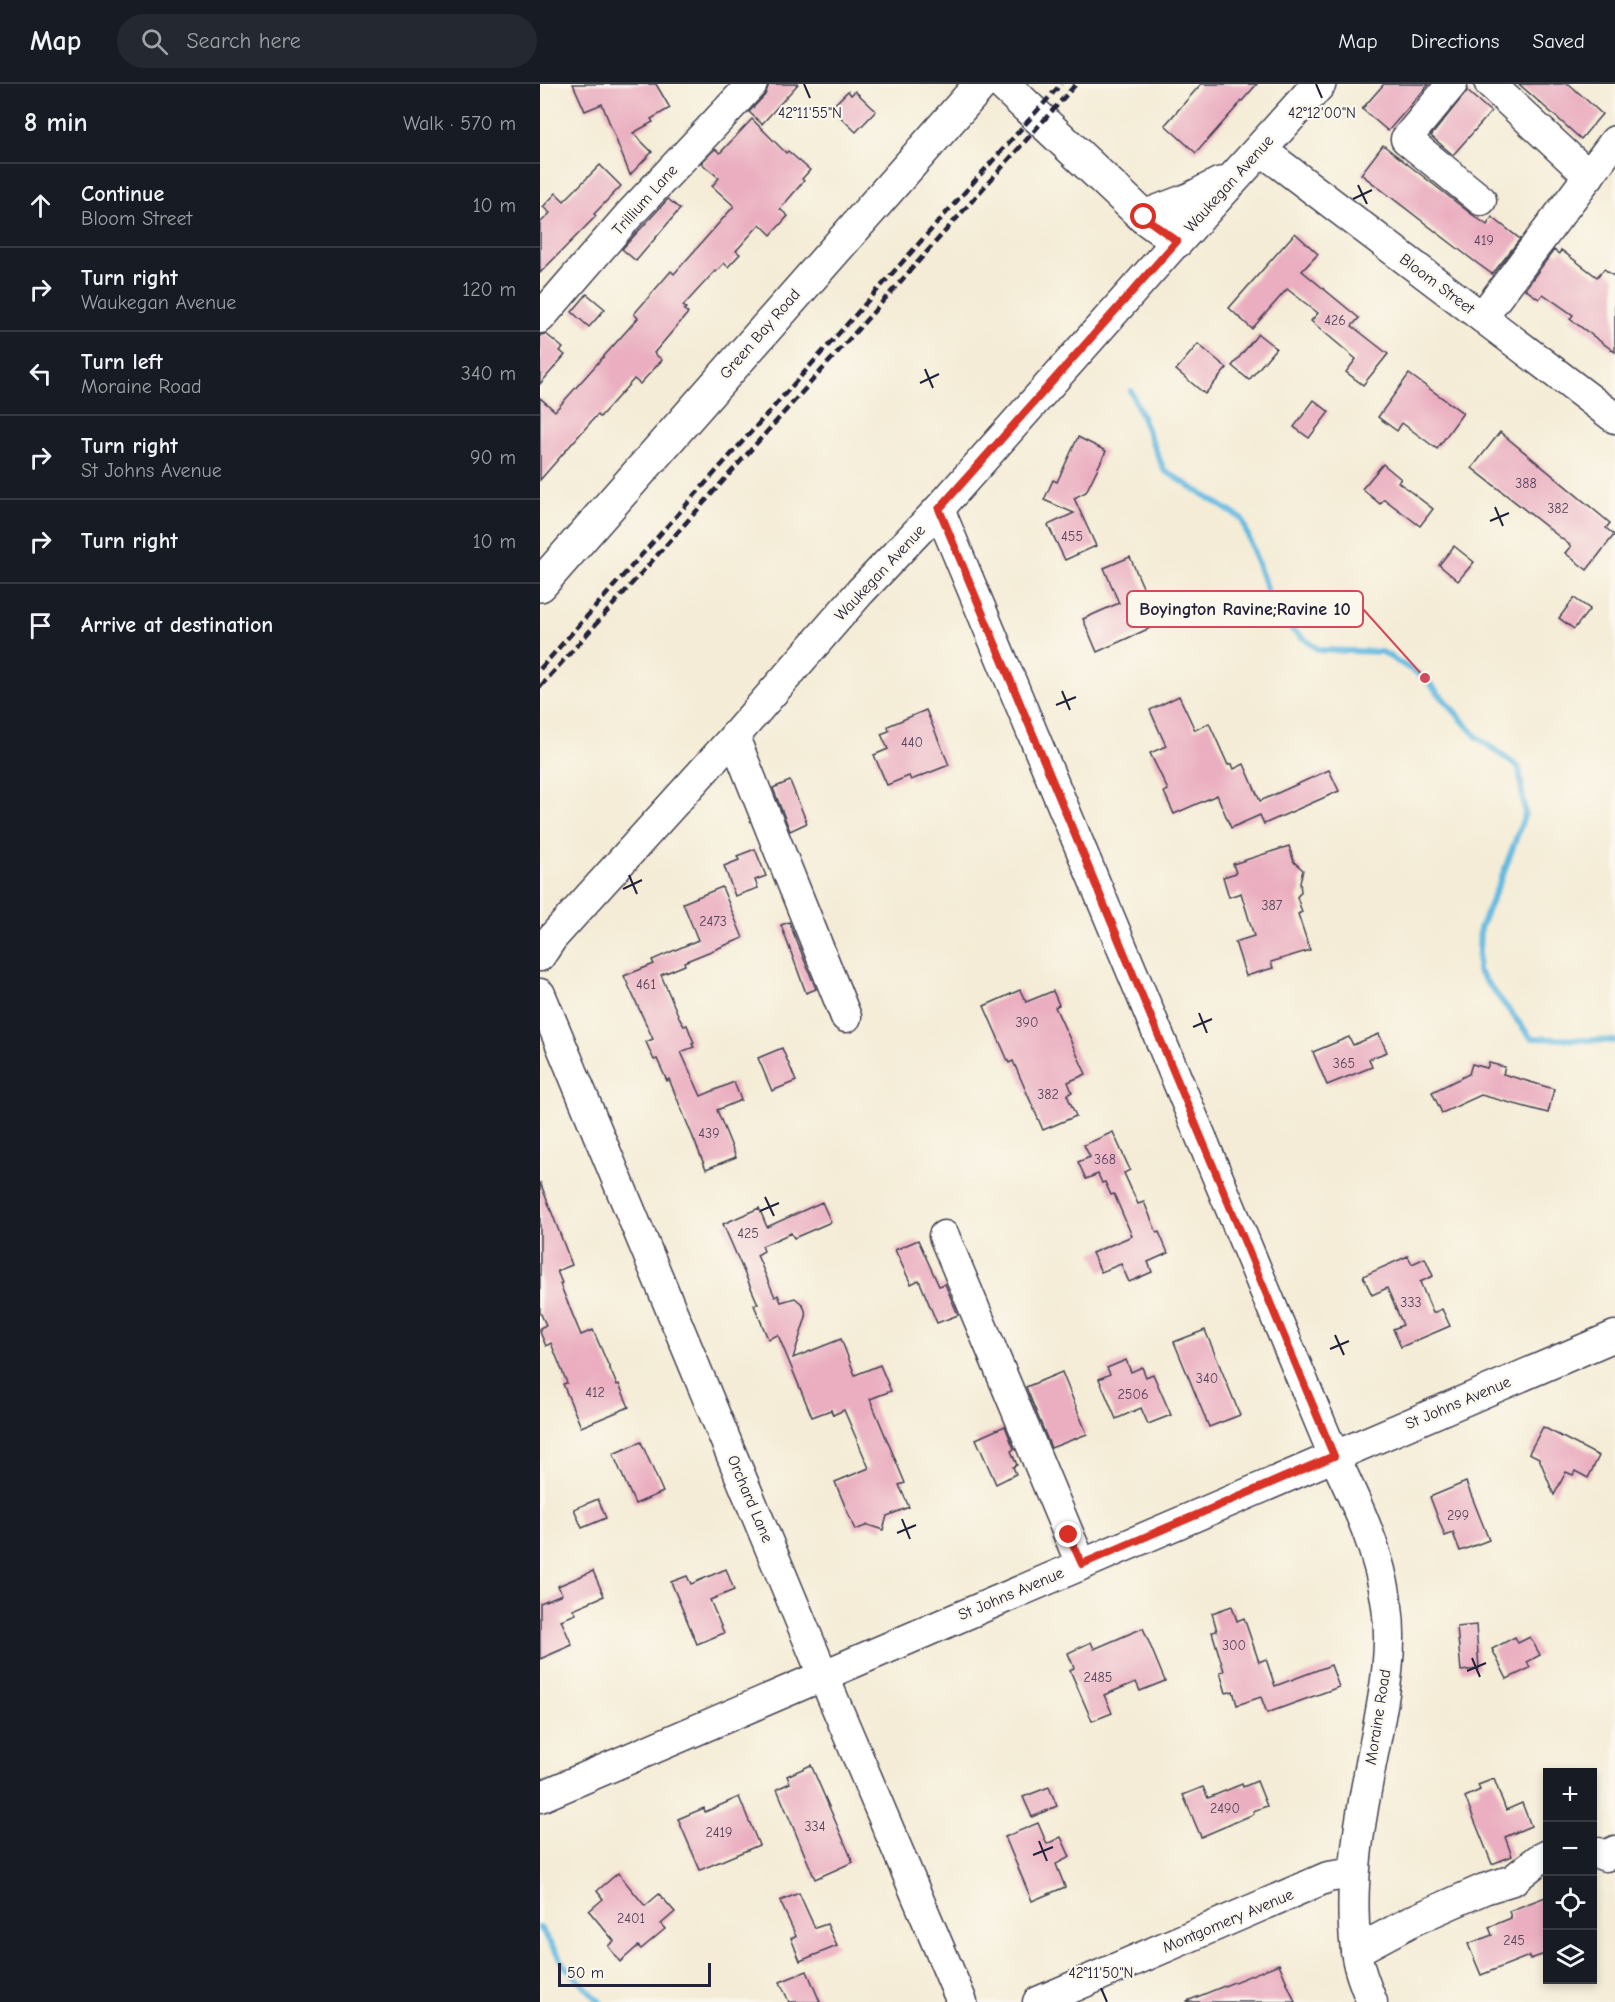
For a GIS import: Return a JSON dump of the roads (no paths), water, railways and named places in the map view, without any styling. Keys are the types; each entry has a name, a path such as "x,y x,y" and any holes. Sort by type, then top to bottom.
{"main road":[{"name":"Green Bay Road","path":"540,585 981,84"},
{"path":"1003,84 1144,217 1177,241"},
{"name":"Waukegan Avenue","path":"1177,241 1319,84"},
{"path":"1144,217 1191,199 1220,184 1251,159"}],"street":[{"name":"Trillium Lane","path":"540,318 629,215 752,84"},
{"path":"1452,84 1406,139 1481,200"},
{"path":"1490,84 1589,176"},
{"path":"1482,317 1615,141"},
{"name":"Bloom Street","path":"1251,159 1482,317 1615,418"},
{"name":"Waukegan Avenue","path":"540,957 552,938 1177,241"},
{"name":"Moraine Road","path":"939,509 1334,1456 1363,1518 1378,1559 1387,1606 1386,1684 1372,1757 1353,1885 1356,1951 1372,2002"},
{"path":"734,737 846,1017"},
{"name":"Orchard Lane","path":"540,994 823,1675 962,2002"},
{"path":"944,1236 1082,1564"},
{"name":"St Johns Avenue","path":"540,1797 1615,1336"},
{"path":"1597,1853 1606,1856 1615,1851"},
{"path":"1356,1951 1414,1920 1484,1889 1513,1880 1543,1858"},
{"name":"Montgomery Avenue","path":"1038,2002 1328,1878 1354,1873"}],"waterway":[{"path":"1131,391 1164,470 1242,519 1277,618 1319,650 1382,652 1425,678 1477,737 1519,768 1525,814 1480,928 1478,971 1531,1038 1615,1041"},
{"path":"540,1928 565,1966 600,2002"}],"railway":[{"path":"540,669 1061,84"},
{"path":"540,687 1076,84"}],"place":[{"name":"Boyington Ravine;Ravine 10","path":"1425,678"}]}
